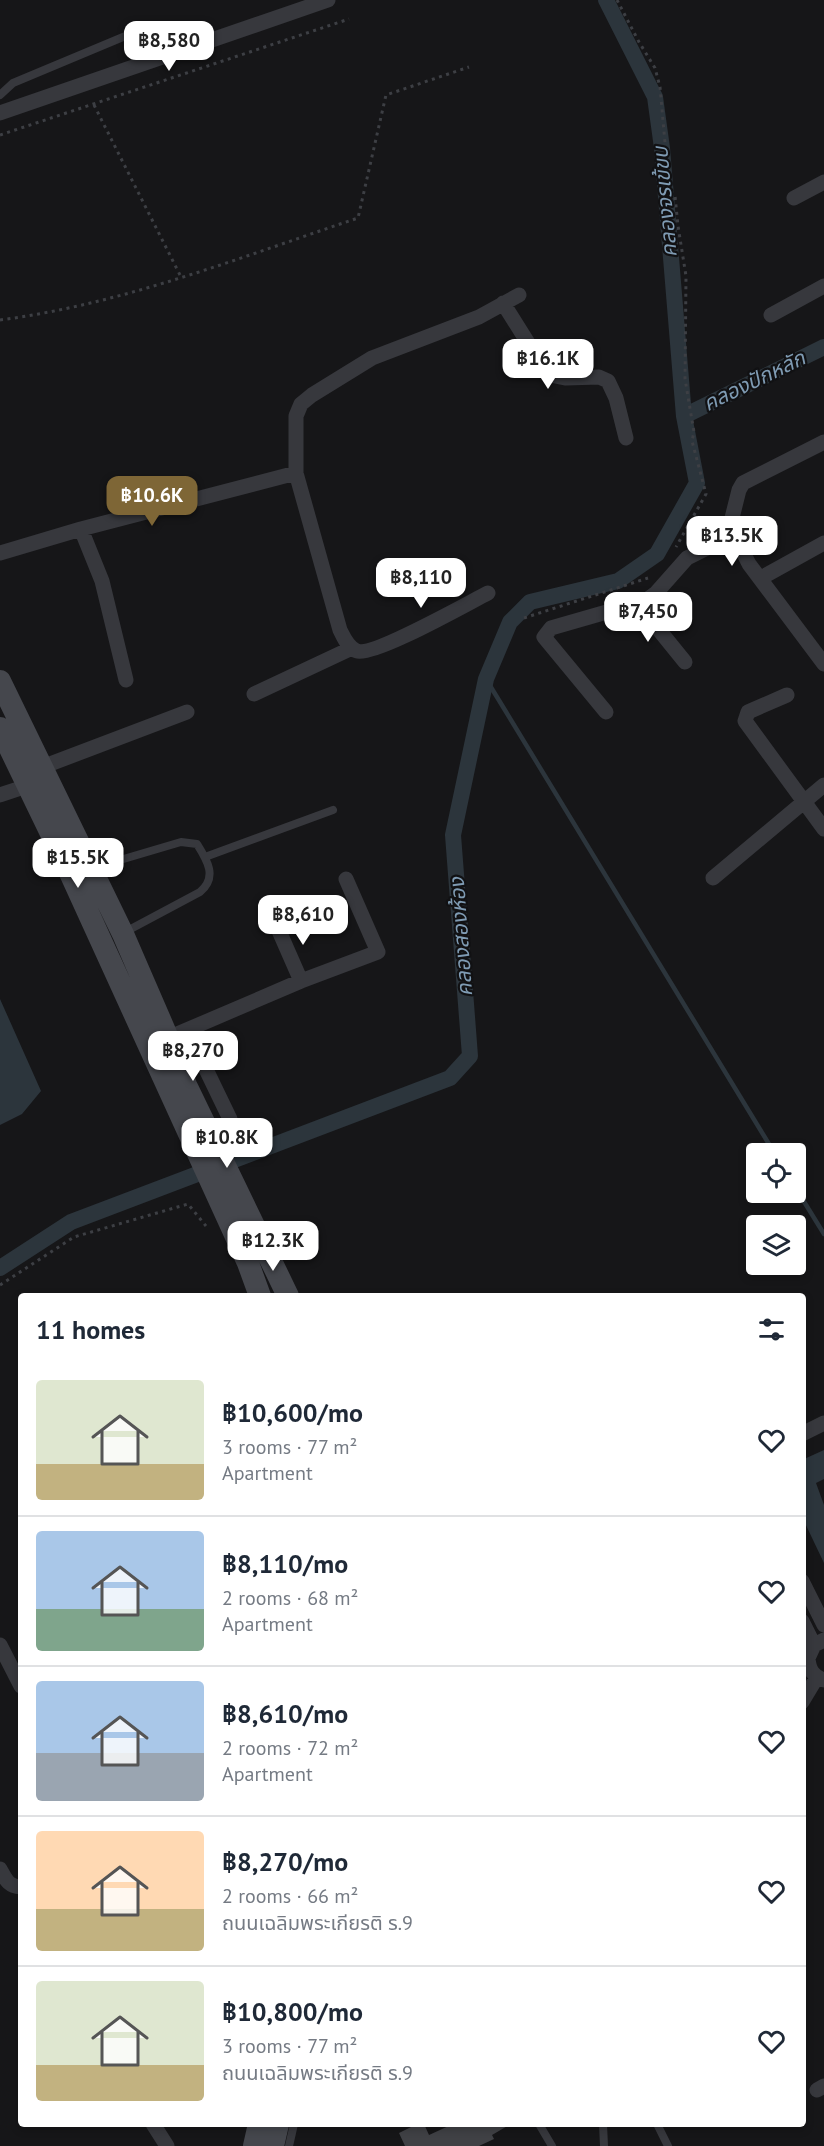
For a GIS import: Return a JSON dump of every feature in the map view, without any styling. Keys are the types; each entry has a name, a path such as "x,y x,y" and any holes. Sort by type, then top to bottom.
{"main road":[{"path":"0,681 42,767 81,872 102,945 178,1088 257,1257 286,1293"},
{"path":"0,728 27,786 123,934 178,1034 178,1088"},
{"path":"257,1257 260,1293"},
{"path":"254,2146 258,2127"},
{"path":"273,2146 277,2127"}],"street":[{"path":"0,113 328,0"},
{"path":"794,198 824,182"},
{"path":"771,315 824,286"},
{"path":"359,650 347,643 340,630 296,473 296,416 301,404 372,358 479,317 519,295"},
{"path":"503,303 540,362 555,376 599,377 608,381 616,398 626,438"},
{"path":"824,442 743,483 739,490 730,526 749,564 824,664"},
{"path":"0,553 81,528 296,473"},
{"path":"81,528 102,581 126,680"},
{"path":"606,712 544,637 551,628 645,601 656,593 687,558 733,535"},
{"path":"761,578 824,543"},
{"path":"254,694 359,650 413,632 488,593"},
{"path":"638,603 685,662"},
{"path":"787,695 748,712 745,721 824,829"},
{"path":"42,767 187,712"},
{"path":"713,878 824,785"},
{"path":"0,795 27,786"},
{"path":"230,1119 178,1034 301,981 378,952 346,879"},
{"path":"276,924 301,981"},
{"path":"806,1432 824,1423"},
{"path":"806,1589 824,1625"},
{"path":"806,1626 819,1643 808,1658 808,1665 820,1679 806,1697"},
{"path":"0,1645 18,1680"},
{"path":"0,1869 6,1881 12,1886 18,1887"},
{"path":"155,2127 167,2146"}],"lane":[{"path":"0,95 13,83 135,32"},
{"path":"205,857 333,810"},
{"path":"81,872 181,842 197,844 205,857 210,875 208,885 200,892 102,945"},
{"path":"289,2146 293,2127"},
{"path":"541,2127 552,2146"},
{"path":"603,2127 604,2146"},
{"path":"658,2127 668,2146"}],"path":[{"path":"617,0 655,68 660,87 669,188 675,196 686,276 685,379 694,432 692,441 706,494 673,553"},
{"path":"0,135 349,19"},
{"path":"0,320 49,314 181,277 358,218 386,95 469,67"},
{"path":"94,105 181,277"},
{"path":"524,618 645,579 652,574"},
{"path":"0,1285 74,1237 188,1204 206,1226"}],"shaded area":[{"path":"0,999 41,1091 22,1114 0,1125"},
{"path":"824,1450 824,1479 816,1483 824,1505 824,1563 806,1525 806,1458"}],"building":[{"path":"411,2127 425,2127 429,2135 446,2127 506,2127 492,2135 494,2139 479,2146 405,2146 399,2133"}],"waterway":[{"name":"คลองสองห้อง","path":"0,1268 71,1222 450,1078 470,1056 453,835 486,679 510,622 530,602 618,581 657,554 697,483 684,416 662,148 655,97 606,0"},
{"name":"คลองปักหลัก","path":"684,416 824,347"},
{"path":"486,679 768,1143"},
{"path":"805,1203 824,1234"}],"water label":[{"name":"คลองจรเข้ขบ","path":"665,202"}]}
